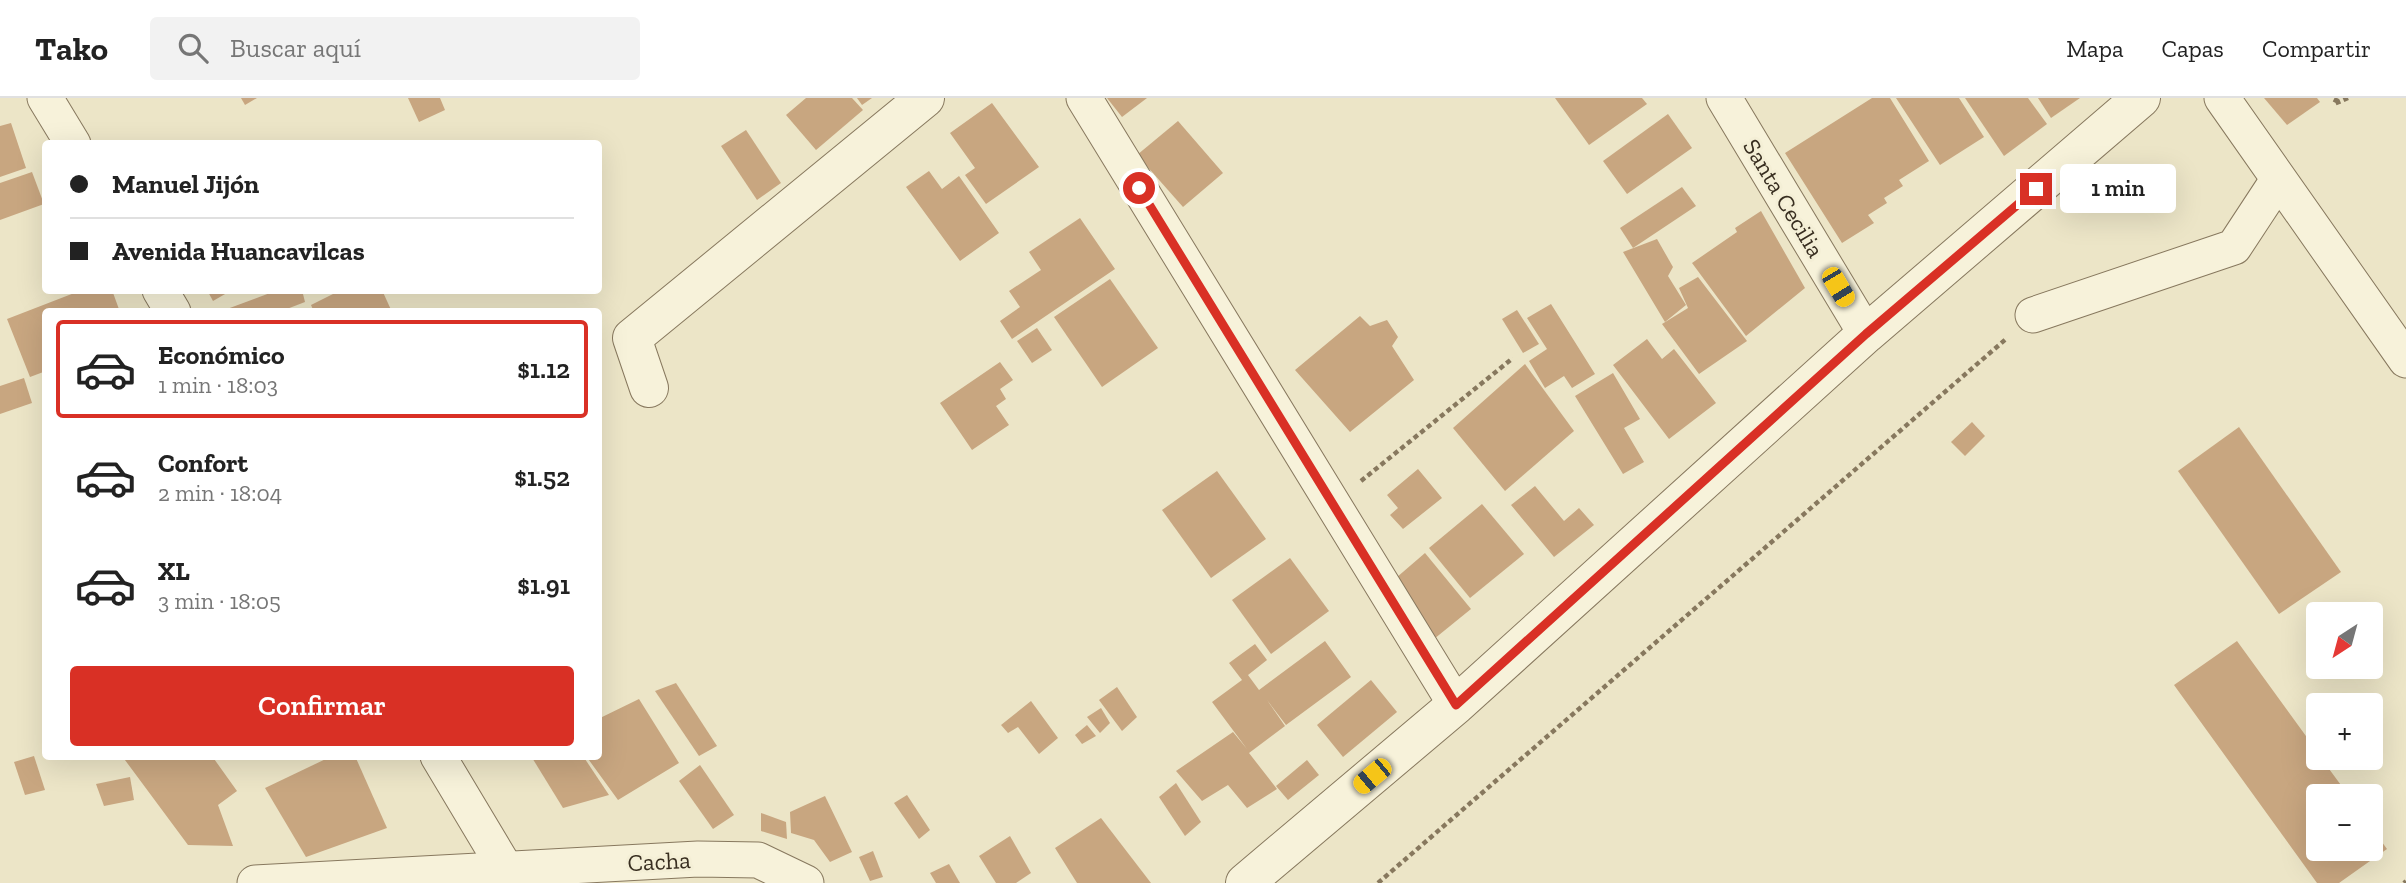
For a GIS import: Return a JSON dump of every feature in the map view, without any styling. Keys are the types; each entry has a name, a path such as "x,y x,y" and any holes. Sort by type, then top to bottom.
{"street":[{"path":"45,98 71,140"},
{"path":"649,388 632,338 925,98"},
{"path":"1084,98 1456,705"},
{"name":"Santa Cecilia","path":"1724,98 1866,334"},
{"path":"1245,883 1456,705 1866,334 2141,98"},
{"path":"2221,98 2406,360"},
{"path":"2033,315 2234,247 2278,180"},
{"path":"440,760 505,868"},
{"name":"Cacha","path":"255,883 698,859 758,860 806,883"}],"path":[{"path":"2337,98 2334,104 2348,98"},
{"path":"1378,883 2033,315"},
{"path":"1333,504 1513,358"}],"building":[{"path":"241,98 257,98 245,105"},
{"path":"408,98 440,98 445,110 419,122"},
{"path":"806,98 852,98 863,110 816,150 786,115"},
{"path":"857,98 872,98 862,105"},
{"path":"1107,98 1147,98 1122,117"},
{"path":"1555,98 1642,98 1647,104 1589,145"},
{"path":"1872,98 1890,98 1929,161 1899,180 1903,186 1884,198 1887,203 1868,215 1874,223 1842,243 1785,153"},
{"path":"1896,98 1959,98 1984,137 1940,165"},
{"path":"1965,98 2028,98 2047,124 2004,156"},
{"path":"2038,98 2080,98 2051,118"},
{"path":"2264,98 2317,98 2320,102 2287,125"},
{"path":"992,103 1039,167 986,204 965,175 975,168 950,133"},
{"path":"1668,114 1692,148 1627,194 1603,161"},
{"path":"1178,121 1223,173 1183,207 1137,155"},
{"path":"11,123 26,168 0,177 0,126"},
{"path":"746,130 781,183 757,200 721,146"},
{"path":"929,171 942,189 959,176 999,233 960,261 906,187"},
{"path":"32,172 42,205 0,220 0,183"},
{"path":"1682,187 1696,206 1633,248 1620,228"},
{"path":"1761,211 1805,288 1746,336 1692,263 1737,232 1735,228"},
{"path":"1080,218 1115,269 1012,339 1000,321 1020,307 1009,291 1041,270 1029,252"},
{"path":"1657,239 1673,267 1668,276 1686,305 1665,322 1623,252"},
{"path":"1698,277 1747,341 1699,374 1662,324 1688,308 1679,288"},
{"path":"1110,279 1158,348 1102,387 1054,317"},
{"path":"72,294 113,294 119,308 42,308 42,372 30,377 7,319"},
{"path":"209,294 225,294 213,301"},
{"path":"267,294 303,294 305,302 289,308 230,308"},
{"path":"333,294 384,294 390,308 312,308 311,305"},
{"path":"1551,304 1595,374 1572,388 1564,376 1545,388 1529,361 1547,349 1527,318"},
{"path":"1517,310 1539,344 1523,353 1502,319"},
{"path":"1360,316 1370,326 1387,320 1398,337 1392,346 1414,380 1350,432 1295,370"},
{"path":"1037,328 1052,350 1032,363 1017,341"},
{"path":"1647,339 1662,359 1674,349 1716,403 1669,439 1613,365"},
{"path":"1000,362 1013,380 1000,389 1006,399 996,406 1009,425 972,450 940,403"},
{"path":"1525,364 1574,431 1505,491 1453,428"},
{"path":"1613,373 1640,419 1624,428 1644,462 1623,474 1575,396"},
{"path":"24,378 32,403 0,414 0,386"},
{"path":"1972,422 1985,436 1965,456 1951,442"},
{"path":"2239,427 2341,572 2279,614 2178,471"},
{"path":"1418,469 1442,498 1403,529 1390,515 1398,508 1387,495"},
{"path":"1217,471 1266,539 1211,578 1162,510"},
{"path":"1535,486 1564,521 1579,508 1594,525 1554,557 1511,505"},
{"path":"1482,504 1524,554 1470,598 1429,548"},
{"path":"1425,553 1471,609 1434,639 1389,584"},
{"path":"1290,558 1329,611 1271,654 1232,600"},
{"path":"1325,641 1351,677 1286,725 1267,700 1285,726 1249,753 1277,789 1247,808 1228,785 1202,801 1176,771 1233,732 1247,749 1212,702 1242,680 1229,663 1255,644 1267,660 1248,675 1259,690"},
{"path":"2237,641 2306,736 2306,770 2330,770 2340,784 2306,784 2306,861 2370,861 2339,883 2317,883 2174,685"},
{"path":"1371,680 1397,712 1343,757 1317,725"},
{"path":"676,683 717,746 699,756 655,691"},
{"path":"1117,687 1137,717 1122,731 1099,700"},
{"path":"639,699 679,763 618,800 589,760 602,760 602,717"},
{"path":"1031,701 1058,738 1039,754 1018,727 1008,733 1001,725"},
{"path":"1101,708 1110,723 1100,733 1087,717"},
{"path":"1087,725 1096,736 1082,744 1075,735"},
{"path":"34,756 45,790 25,795 14,762"},
{"path":"125,760 215,760 237,791 218,805 233,846 188,845"},
{"path":"324,760 357,760 387,828 306,857 265,788"},
{"path":"533,760 586,760 609,795 563,808"},
{"path":"1307,760 1319,775 1288,800 1276,786"},
{"path":"700,765 734,815 713,829 679,781"},
{"path":"130,777 134,800 104,806 96,784"},
{"path":"1176,783 1201,822 1185,836 1159,797"},
{"path":"907,795 930,830 919,839 894,803"},
{"path":"825,796 852,852 830,862 814,840 791,833 790,812"},
{"path":"761,813 786,822 787,839 761,831"},
{"path":"1101,818 1151,883 1077,883 1055,848"},
{"path":"1010,836 1031,873 1016,883 996,883 979,856"},
{"path":"873,851 883,877 870,881 859,857"},
{"path":"949,864 960,883 936,883 930,873"}],"route":[{"path":"1139,188 1456,705 1866,334 2036,189"}]}
